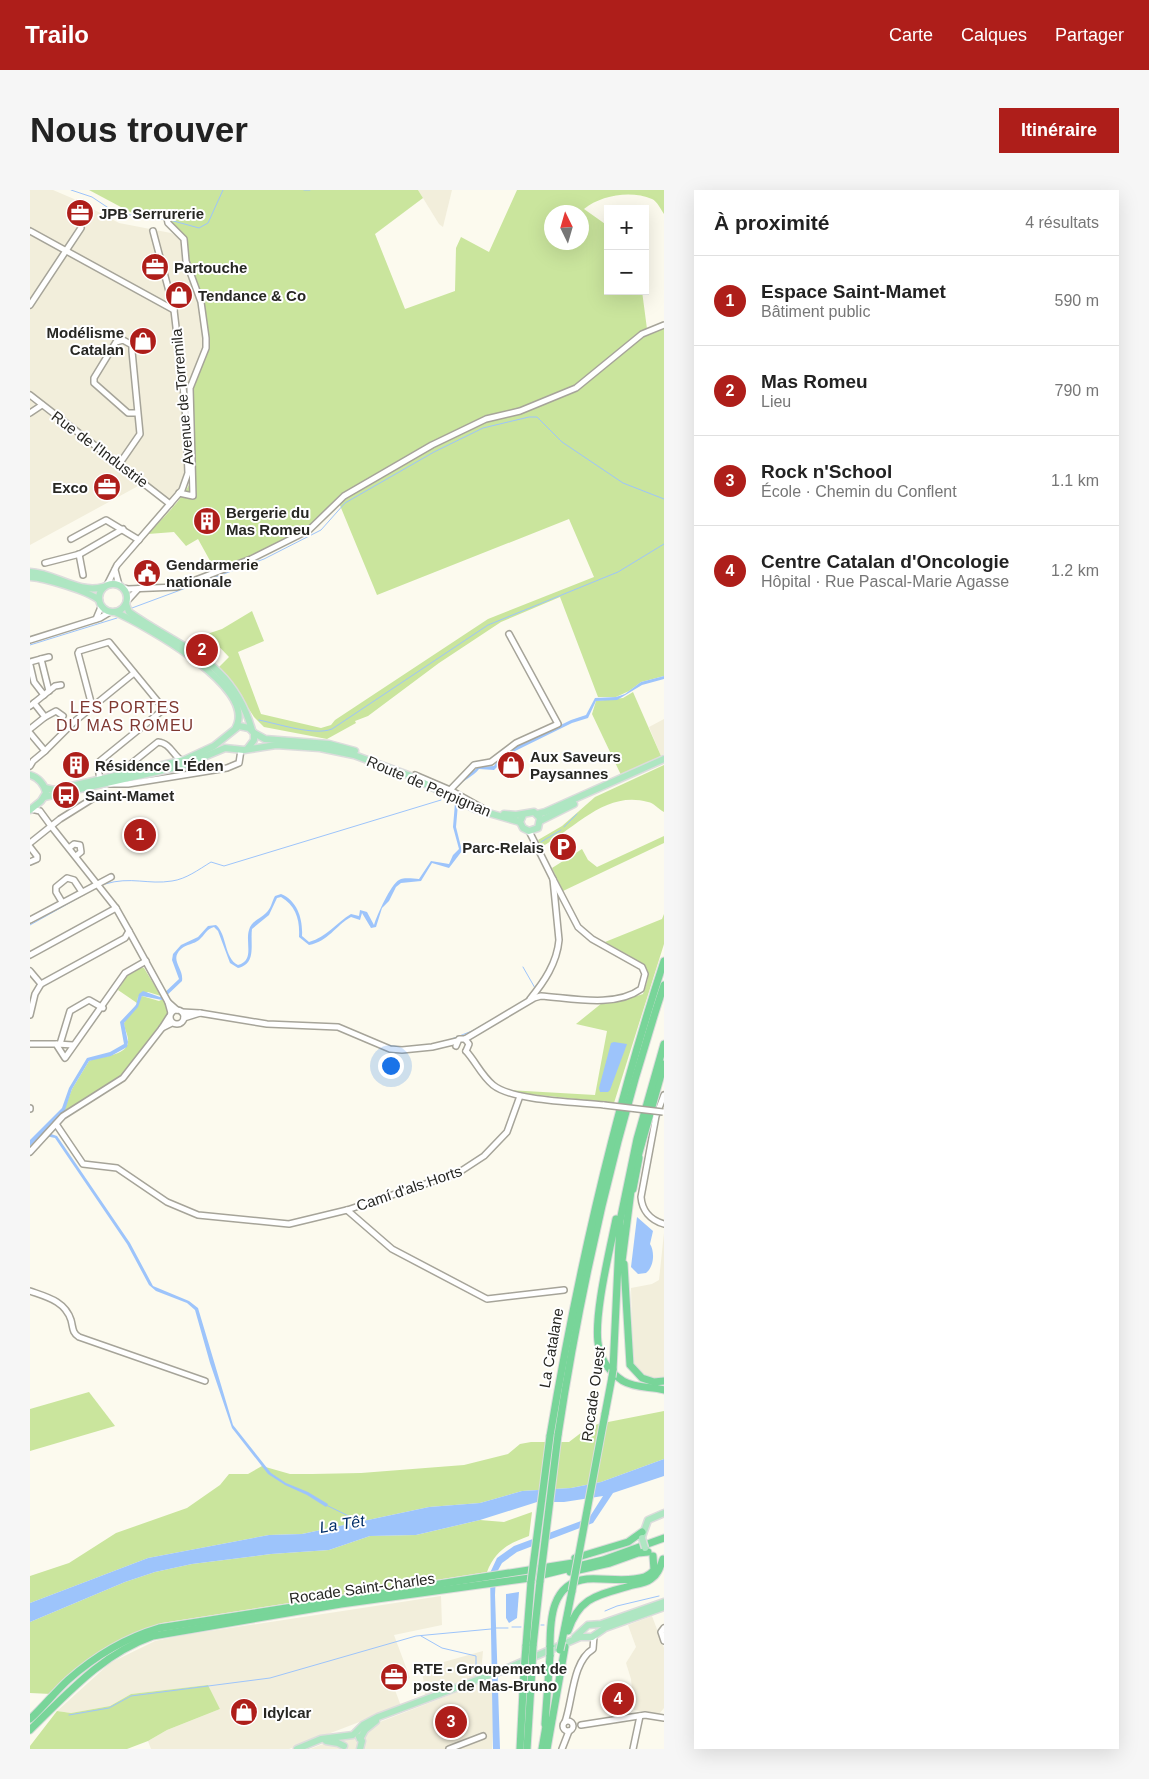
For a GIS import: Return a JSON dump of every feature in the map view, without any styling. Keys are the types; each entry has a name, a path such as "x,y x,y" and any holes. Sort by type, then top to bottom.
{"highway":[{"name":"La Catalane","path":"527,1749 532,1668 530,1646 531,1580 550,1436 565,1344 591,1222 622,1098 664,961"},
{"name":"La Catalane","path":"520,1749 524,1671 530,1646 540,1581 558,1435 585,1283 608,1180 664,985"},
{"name":"Rocade Ouest","path":"614,1375 620,1221 637,1139 664,1044"},
{"name":"Rocade Ouest","path":"542,1749 614,1375 623,1238 632,1180 664,1064"},
{"path":"644,1134 628,1215 625,1245 624,1269 629,1358 632,1368 642,1378 654,1382 664,1381"},
{"path":"637,1139 617,1214 597,1336 598,1347 606,1366 625,1382 664,1390"},
{"path":"635,1385 664,1386"},
{"name":"Rocade Saint-Charles","path":"110,1649 140,1634 181,1623 501,1574 604,1556 664,1534"},
{"path":"535,1568 628,1542 642,1535"},
{"name":"Rocade Saint-Charles","path":"75,1686 116,1652 139,1641 168,1632 358,1602 501,1582 531,1580 603,1560 664,1538"},
{"path":"531,1580 592,1568 638,1553 649,1552 654,1570 644,1578 619,1581 587,1579 566,1588 554,1604 551,1614 544,1734"},
{"path":"564,1641 573,1617 584,1603 600,1594 649,1581 658,1572 663,1560"},
{"name":"Rocade Ouest","path":"548,1749 564,1641 574,1590"},
{"path":"30,1722 87,1664 110,1649"},
{"path":"30,1722 92,1663 110,1649"},
{"path":"30,1730 75,1686"},
{"path":"30,1734 75,1686"}],"main road":[{"path":"30,572 50,576 89,589 121,586 129,612 204,658 219,670 245,708 253,732 253,744 242,749 231,743 234,730 240,718 235,704 205,667 174,645 112,612 89,594 48,580 30,577"},
{"path":"100,603 105,586"},
{"path":"112,612 127,602"},
{"path":"32,776 45,788 54,790 181,760 214,746 234,730 243,726 253,732"},
{"name":"Route de Perpignan","path":"253,732 265,739 312,742 342,747 378,759 415,775 459,799 482,808 510,815 522,815"},
{"name":"Route de Perpignan","path":"44,797 182,766 225,748 242,749 276,745 320,748 347,753 401,772 476,809 520,822"},
{"path":"664,761 540,821 532,830 523,828 520,822 522,815 529,811 536,814 545,812 664,761"},
{"path":"30,810 44,797 45,788"},
{"path":"536,814 540,821"},
{"path":"663,1509 648,1520 642,1535 649,1552 663,1560"},
{"path":"589,1635 586,1626 594,1626 663,1603"},
{"path":"298,1749 328,1741 345,1747 350,1736 369,1721 501,1670 574,1639 589,1635 663,1603"},
{"path":"589,1635 594,1626"},
{"path":"361,1748 360,1739 365,1730 374,1722 397,1710"},
{"path":"298,1749 332,1736 350,1736 360,1739"}],"street":[{"path":"167,220 184,240 186,260 201,302 206,338 206,348 190,388 193,496 179,493"},
{"path":"30,305 81,228"},
{"path":"30,231 65,252 174,310"},
{"name":"Avenue de Torremila","path":"105,586 115,570 186,482 189,459 174,310 153,231"},
{"path":"115,570 121,586 138,589 177,586 251,559 308,530 336,502 432,445 486,419 520,411 576,388 642,334 664,325"},
{"path":"120,463 140,434 132,345 123,340 116,342 94,378 94,383 128,412 138,413"},
{"name":"Rue de l'Industrie","path":"30,395 120,463 170,504"},
{"path":"30,413 42,405"},
{"path":"71,539 106,520 139,540"},
{"path":"45,563 79,554 123,529"},
{"path":"79,554 85,572"},
{"path":"127,602 138,589"},
{"path":"96,619 99,617 100,603"},
{"path":"30,640 112,612"},
{"path":"450,790 474,765 491,762 516,743 558,724 509,634"},
{"path":"92,706 78,653 79,651 109,642 164,709 100,761 98,767 100,780"},
{"path":"46,693 34,682 30,664 49,657"},
{"path":"41,659 46,693"},
{"path":"32,776 31,764 92,706 134,673"},
{"path":"45,717 32,705 46,693 61,684"},
{"path":"30,729 56,711 63,716"},
{"path":"30,733 45,751"},
{"path":"129,772 132,763 158,742 162,742 181,760"},
{"path":"108,784 128,784 227,768 239,764 242,749"},
{"path":"415,775 450,790 482,808"},
{"path":"30,843 51,826 92,799"},
{"path":"39,803 40,811 116,908 167,1001 172,1023"},
{"path":"30,810 40,811"},
{"path":"456,1043 460,1052 467,1045 474,1032 530,1000 542,996 602,1000 630,996 641,989 644,984 645,974 642,967 592,939 578,928 553,879 532,830"},
{"path":"69,848 74,844 80,845 81,852 76,856"},
{"path":"30,847 37,856 37,860 30,862"},
{"path":"30,920 111,877"},
{"path":"62,902 56,892 56,887 68,878 74,880 82,892"},
{"path":"530,1000 545,980 558,948 553,879"},
{"path":"30,955 116,908"},
{"path":"30,1016 35,994 41,984 129,933"},
{"path":"102,1008 89,1000 70,1011 58,1044 64,1058 102,1008 125,973 146,961"},
{"path":"30,971 41,984"},
{"path":"167,1001 181,1013"},
{"path":"162,1028 172,1023 179,1024 181,1013"},
{"path":"30,1152 71,1110 118,1083 162,1028 170,1015 200,1013 267,1024 338,1027 390,1049 402,1050 456,1043 467,1045"},
{"path":"30,1044 73,1045"},
{"path":"467,1045 481,1074 494,1086 520,1096 663,1112"},
{"path":"664,1095 656,1116 641,1196 646,1212 664,1224"},
{"name":"Camí d'als Horts","path":"56,1124 83,1164 116,1168 167,1202 198,1215 288,1224 348,1210 458,1173 484,1156 507,1132 520,1096"},
{"path":"348,1210 392,1249 487,1300 564,1290"},
{"path":"30,1291 55,1300 65,1307 74,1333 79,1338 205,1381"},
{"path":"662,1630 664,1641"},
{"path":"562,1749 569,1726 570,1707 579,1670 583,1657 588,1652 590,1645 589,1635"},
{"path":"569,1726 640,1716 664,1718"},
{"path":"633,1749 640,1716"},
{"path":"449,1749 482,1736"}],"shaded area":[{"path":"30,190 53,190 119,223 171,233 183,240 196,282 207,351 195,385 186,386 192,460 190,482 172,508 140,485 30,545"},
{"path":"418,190 452,190 443,227 439,224"},
{"path":"664,719 664,754 661,756 649,727"},
{"path":"664,1233 664,1378 662,1380 647,1378 638,1371 633,1362 631,1288 652,1284 659,1280"},
{"path":"441,1596 442,1625 394,1635 410,1678 405,1680 406,1686 395,1690 401,1706 289,1749 151,1749 148,1741 167,1730 220,1709 208,1685 131,1694 110,1706 71,1713 57,1711 110,1663 155,1641"},
{"path":"652,1616 664,1648 664,1708 659,1714 634,1710 631,1679 626,1663 636,1647 628,1625"},
{"path":"483,1651 481,1674 425,1696 422,1668"},
{"path":"496,1677 492,1749 310,1749"}],"green space":[{"path":"89,190 418,190 423,198 375,234 405,309 455,291 456,248 461,237 489,252 517,190 664,190 664,214 654,200 635,195 607,197 589,205 544,205 544,250 589,250 589,213 604,223 604,295 643,295 647,329 575,386 520,409 485,417 431,443 343,494 307,528 250,556 214,568 198,539 186,546 174,532 148,534 177,503 190,483 192,475 192,450 185,386 195,385 207,351 202,298 189,269 186,243 169,222 168,216 134,214"},
{"path":"664,327 664,676 641,682 629,691 616,697 598,697 560,597 501,622 439,663 368,716 355,721 356,723 327,739 264,727 254,717 227,675 219,667 229,657 207,634 222,629 252,611 264,641 238,652 261,714 321,728 331,725 335,720 488,619 594,577 569,519 377,595 339,503 433,447 487,421 521,413 577,389 643,335"},
{"path":"633,692 661,756 621,775 592,714 596,701 623,698"},
{"path":"664,765 664,812 648,802 618,801 591,813 541,847 538,840 562,826 595,797"},
{"path":"664,836 664,843 563,891 552,868 582,849 588,860 597,867"},
{"path":"664,914 664,944 614,1103 507,1090 595,1095 607,1031 576,1024 602,1003 643,994 648,978 646,967 643,964 605,942 662,919"},
{"path":"141,967 144,968 161,996 148,992 138,997 137,1003 118,990 127,976"},
{"path":"142,996 159,1001 163,999 168,1012 165,1021 121,1077 63,1113 72,1089 89,1061 112,1055 126,1047 128,1040 124,1023"},
{"path":"89,1392 115,1426 30,1451 30,1409"},
{"path":"664,1411 664,1459 601,1482 571,1488 522,1491 480,1503 429,1507 302,1534 269,1535 148,1558 30,1603 30,1576 69,1563 116,1533 187,1508 220,1485 229,1474 248,1474 262,1466 290,1474 312,1474 361,1473 464,1465 508,1454 520,1444 531,1442 569,1442 586,1429 598,1424"},
{"path":"532,1512 529,1536 515,1542 499,1553 494,1558 487,1572 162,1623 129,1636 101,1651 76,1670 51,1694 30,1693 30,1622 125,1582 155,1572 192,1564 271,1554 329,1550 370,1536 416,1535 480,1520 504,1522"},
{"path":"208,1685 220,1709 167,1730 148,1741 127,1749 30,1749 30,1746 57,1711 71,1713 110,1706 131,1694"}],"water":[{"path":"664,676 664,679 642,685 617,700 596,701 588,718 572,723 511,753 494,770 479,769 459,786 456,785 478,767 494,766 500,757 509,750 571,720 586,715 595,698 616,697 625,694 641,682"},
{"path":"455,803 458,804 456,827 462,851 449,868 432,863 421,881 401,883 396,887 389,901 382,908 376,927 371,928 362,913 360,920 351,917 327,937 309,945 299,937 298,919 294,909 281,897 277,898 269,915 252,929 250,958 244,966 238,968 230,963 218,931 214,927 197,941 181,949 176,957 182,981 162,1000 142,996 138,1007 124,1023 128,1042 127,1047 111,1056 89,1061 72,1089 65,1110 45,1132 57,1136 130,1243 153,1286 189,1301 198,1308 233,1425 271,1473 286,1483 308,1492 328,1504 326,1507 268,1474 232,1428 210,1363 195,1310 187,1303 156,1291 149,1285 127,1244 55,1138 41,1135 30,1146 30,1140 62,1108 69,1088 87,1058 110,1052 124,1044 120,1022 136,1005 139,994 143,991 160,997 179,979 172,960 173,954 181,945 198,937 208,926 216,925 220,929 233,962 238,965 243,963 248,955 250,927 268,911 275,896 281,894 292,901 295,906 302,924 302,936 309,942 326,933 351,914 359,916 360,910 367,912 374,925 378,914 392,887 399,880 419,879 431,861 449,864 453,855 459,849 453,827"},
{"path":"611,1043 627,1044 610,1090 608,1092 600,1092 599,1088"},
{"path":"637,1217 653,1231 650,1244 653,1251 651,1267 646,1273 638,1274 631,1267"},
{"name":"La Têt","path":"664,1459 664,1476 613,1493 593,1523 517,1552 502,1563 496,1574 495,1595 500,1749 493,1749 490,1573 497,1558 514,1546 589,1518 603,1496 564,1502 537,1502 480,1520 416,1535 370,1536 329,1550 271,1554 192,1564 155,1572 125,1582 30,1622 30,1603 148,1558 269,1535 302,1534 429,1507 480,1503 522,1491 571,1488 601,1482"},
{"path":"519,1592 517,1618 509,1623 506,1618 506,1594"}],"waterway":[{"path":"71,190 92,197 116,213 166,220"},
{"path":"170,220 199,228 208,223 223,190"},
{"path":"304,190 310,190"},
{"path":"132,608 264,559 321,530 345,503 434,452 483,428 529,417 537,417 562,442 623,483 664,499"},
{"path":"259,720 306,730 325,731 332,729 488,625 618,572 664,544"},
{"path":"30,645 117,618"},
{"path":"105,884 123,881 163,882 177,880 192,874 211,862 224,866 441,800"},
{"path":"564,827 577,814"},
{"path":"541,842 561,830"},
{"path":"30,925 96,888"},
{"path":"523,967 535,988"},
{"path":"444,1042 472,1031 525,1001"},
{"path":"209,1012 221,1014"},
{"path":"312,1023 335,1025"},
{"path":"326,1505 361,1522"},
{"path":"605,1611 617,1606 659,1596"},
{"path":"512,1627 521,1627"},
{"path":"495,1628 508,1628"},
{"path":"69,1715 109,1708 131,1696 270,1678 416,1636 491,1629"},
{"path":"421,1636 442,1648 476,1656 476,1676"},
{"path":"481,1686 492,1688"},
{"path":"498,1689 516,1689"}],"place":[{"name":"JPB Serrurerie","path":"80,213"},
{"name":"Partouche","path":"155,267"},
{"name":"Tendance & Co","path":"179,295"},
{"name":"Modélisme Catalan","path":"143,341"},
{"name":"Exco","path":"107,487"},
{"name":"Bergerie du Mas Romeu","path":"207,521"},
{"name":"Gendarmerie nationale","path":"147,573"},
{"name":"Mas Romeu","path":"202,650"},
{"name":"Résidence L'Éden","path":"76,765"},
{"name":"Aux Saveurs Paysannes","path":"511,765"},
{"name":"Saint-Mamet","path":"66,795"},
{"name":"Espace Saint-Mamet","path":"140,835"},
{"name":"Parc-Relais","path":"563,847"},
{"name":"RTE - Groupement de poste de Mas-Bruno","path":"394,1677"},
{"name":"Centre Catalan d'Oncologie","path":"618,1699"},
{"name":"Idylcar","path":"244,1712"},
{"name":"Rock n'School","path":"451,1722"}],"district":[{"name":"LES PORTES DU MAS ROMEU","path":"125,716"}]}
